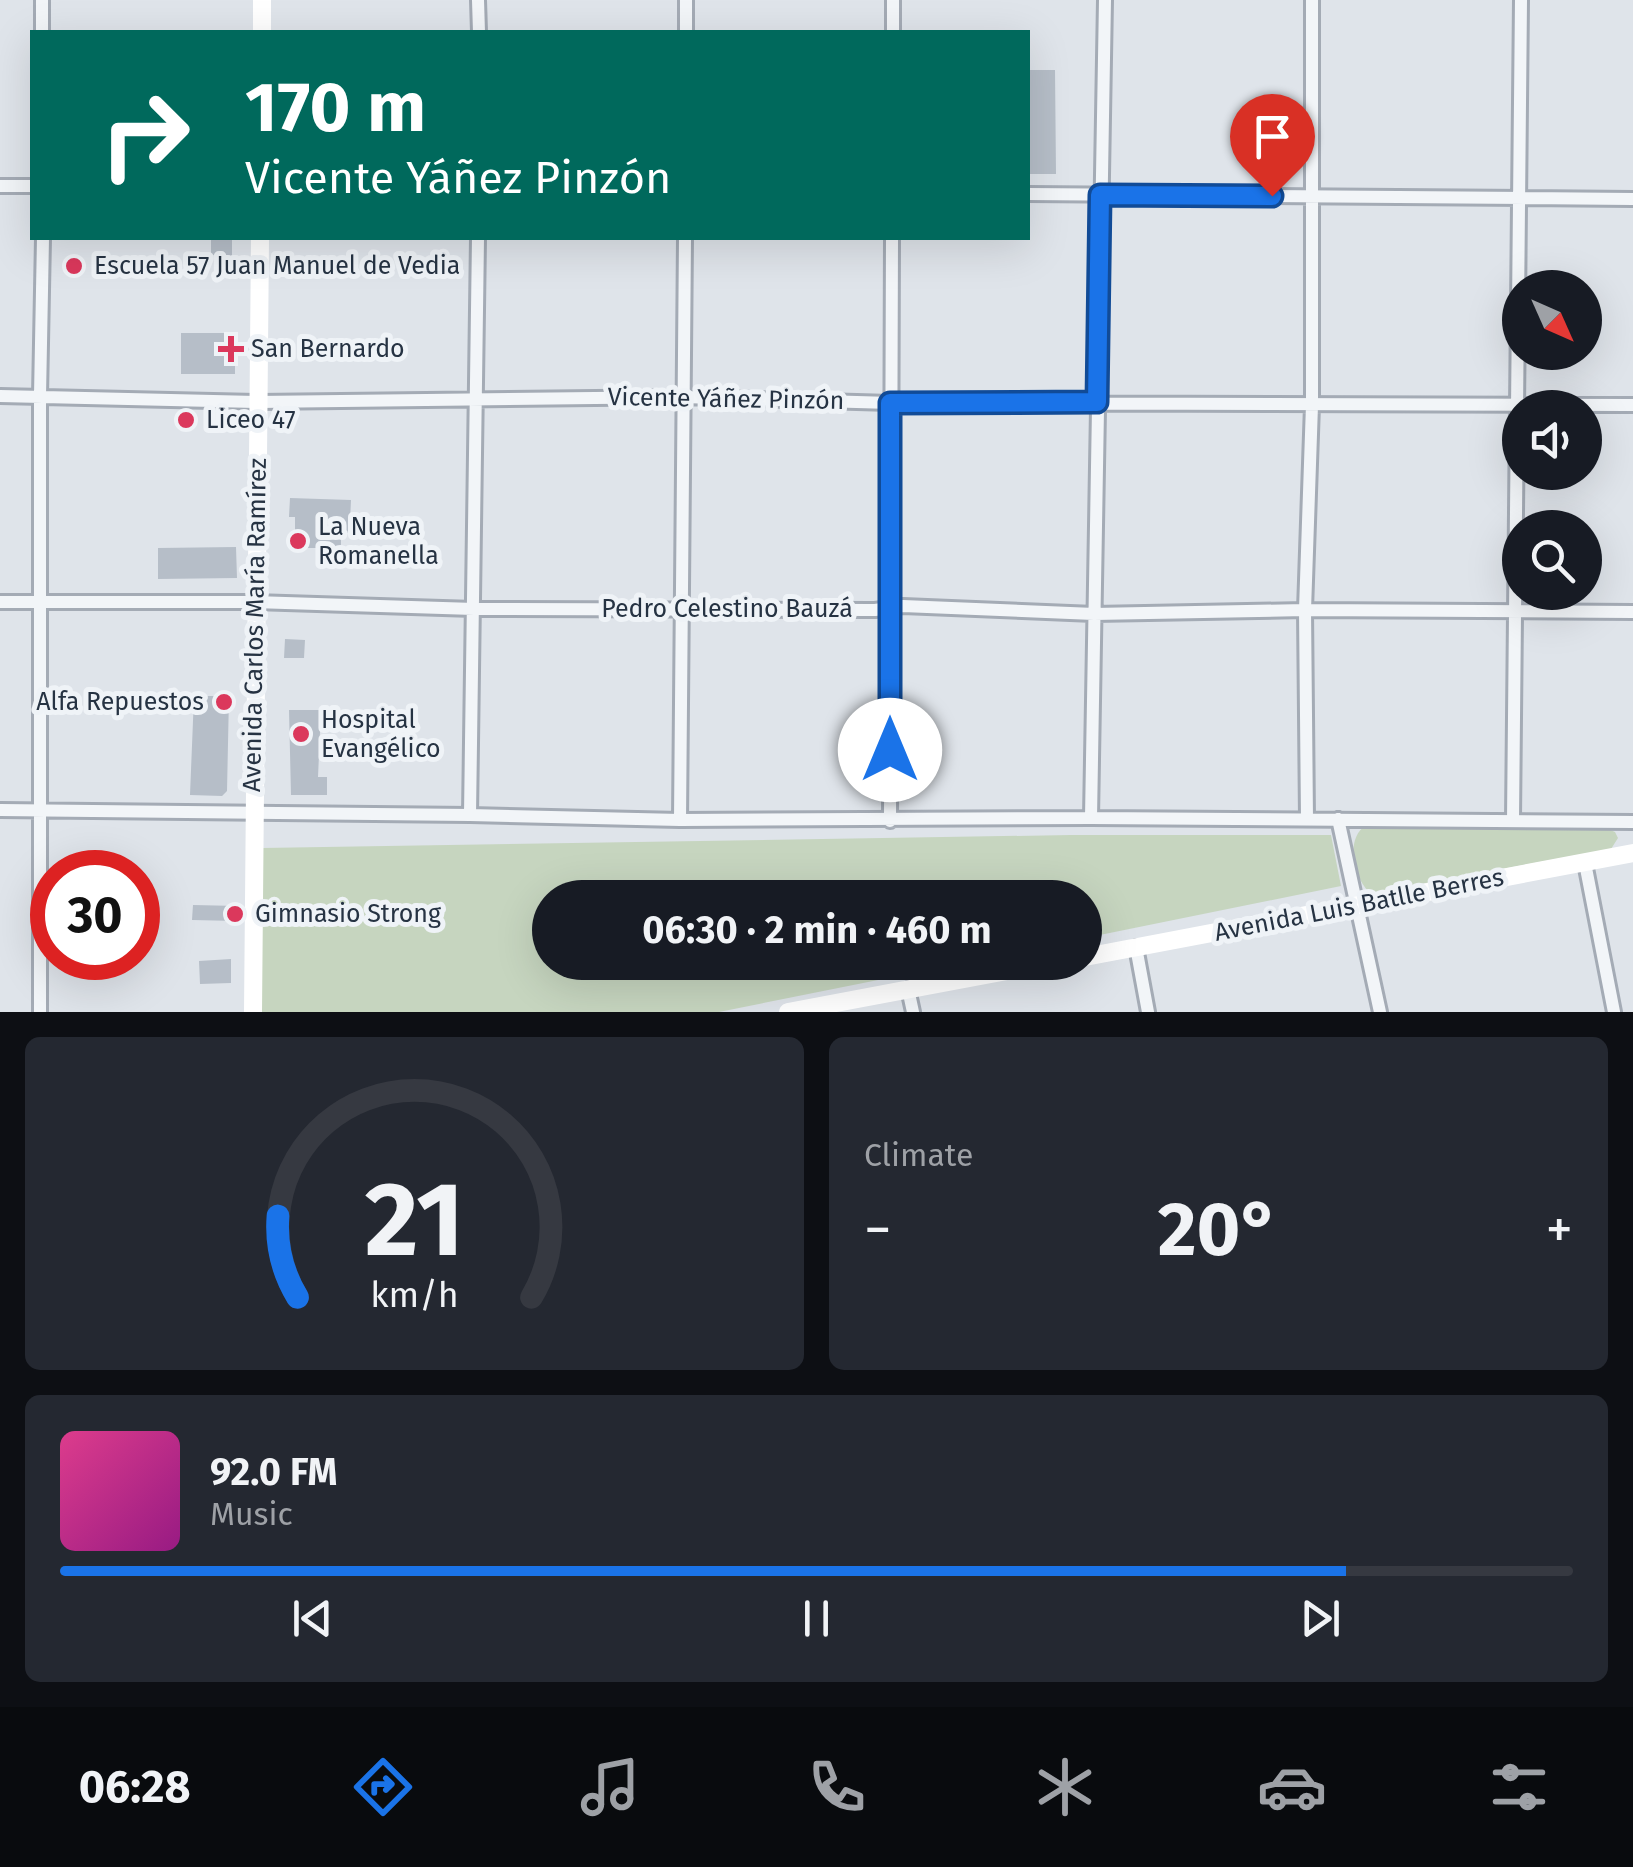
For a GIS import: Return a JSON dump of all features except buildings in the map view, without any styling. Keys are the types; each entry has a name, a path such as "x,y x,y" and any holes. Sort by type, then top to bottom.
{"main road":[{"path":"262,0 262,30"},
{"name":"Avenida Carlos María Ramírez","path":"252,1012 260,240"},
{"name":"Avenida Luis Batlle Berres","path":"1102,954 1633,853"},
{"path":"788,1012 960,980"}],"street":[{"path":"42,0 42,30"},
{"path":"478,0 478,30"},
{"path":"686,0 686,30"},
{"path":"893,30 894,0"},
{"path":"1091,818 1105,0"},
{"path":"1307,819 1305,610 1312,404 1312,0"},
{"path":"1515,390 1521,0"},
{"path":"0,186 30,186"},
{"path":"1030,194 1633,199"},
{"path":"40,1012 43,240"},
{"path":"470,814 478,240"},
{"path":"680,820 684,240"},
{"path":"890,821 892,240"},
{"name":"Vicente Yáñez Pinzón","path":"0,396 258,402 682,397 890,403 1502,405"},
{"name":"Vicente Yáñez Pinzón","path":"1602,405 1633,405"},
{"path":"1513,820 1515,490"},
{"name":"Pedro Celestino Bauzá","path":"0,602 254,602 474,609 891,608 1094,614 1305,610 1633,612"},
{"path":"0,810 680,820 1633,822"},
{"path":"1338,819 1380,1012"},
{"path":"1585,863 1614,1012"},
{"path":"1136,947 1148,1012"},
{"path":"908,990 912,1012"}],"green space":[{"path":"1366,825 1603,827 1615,832 1618,838 1611,849 1369,892 1359,877 1354,858 1355,839"},
{"path":"1071,835 1331,835 1341,886 1102,935 1102,880 532,880 532,980 878,980 719,1012 261,1012 262,848"}],"place":[{"name":"Escuela 57 Juan Manuel de Vedia","path":"74,266"},
{"name":"San Bernardo","path":"231,349"},
{"name":"Liceo 47","path":"186,420"},
{"name":"La Nueva Romanella","path":"298,541"},
{"name":"Alfa Repuestos","path":"224,702"},
{"name":"Hospital Evangélico","path":"301,734"},
{"name":"Gimnasio Strong","path":"235,914"}],"route":[{"path":"890,750 890,403 1097,402 1100,195 1272,196"}]}
